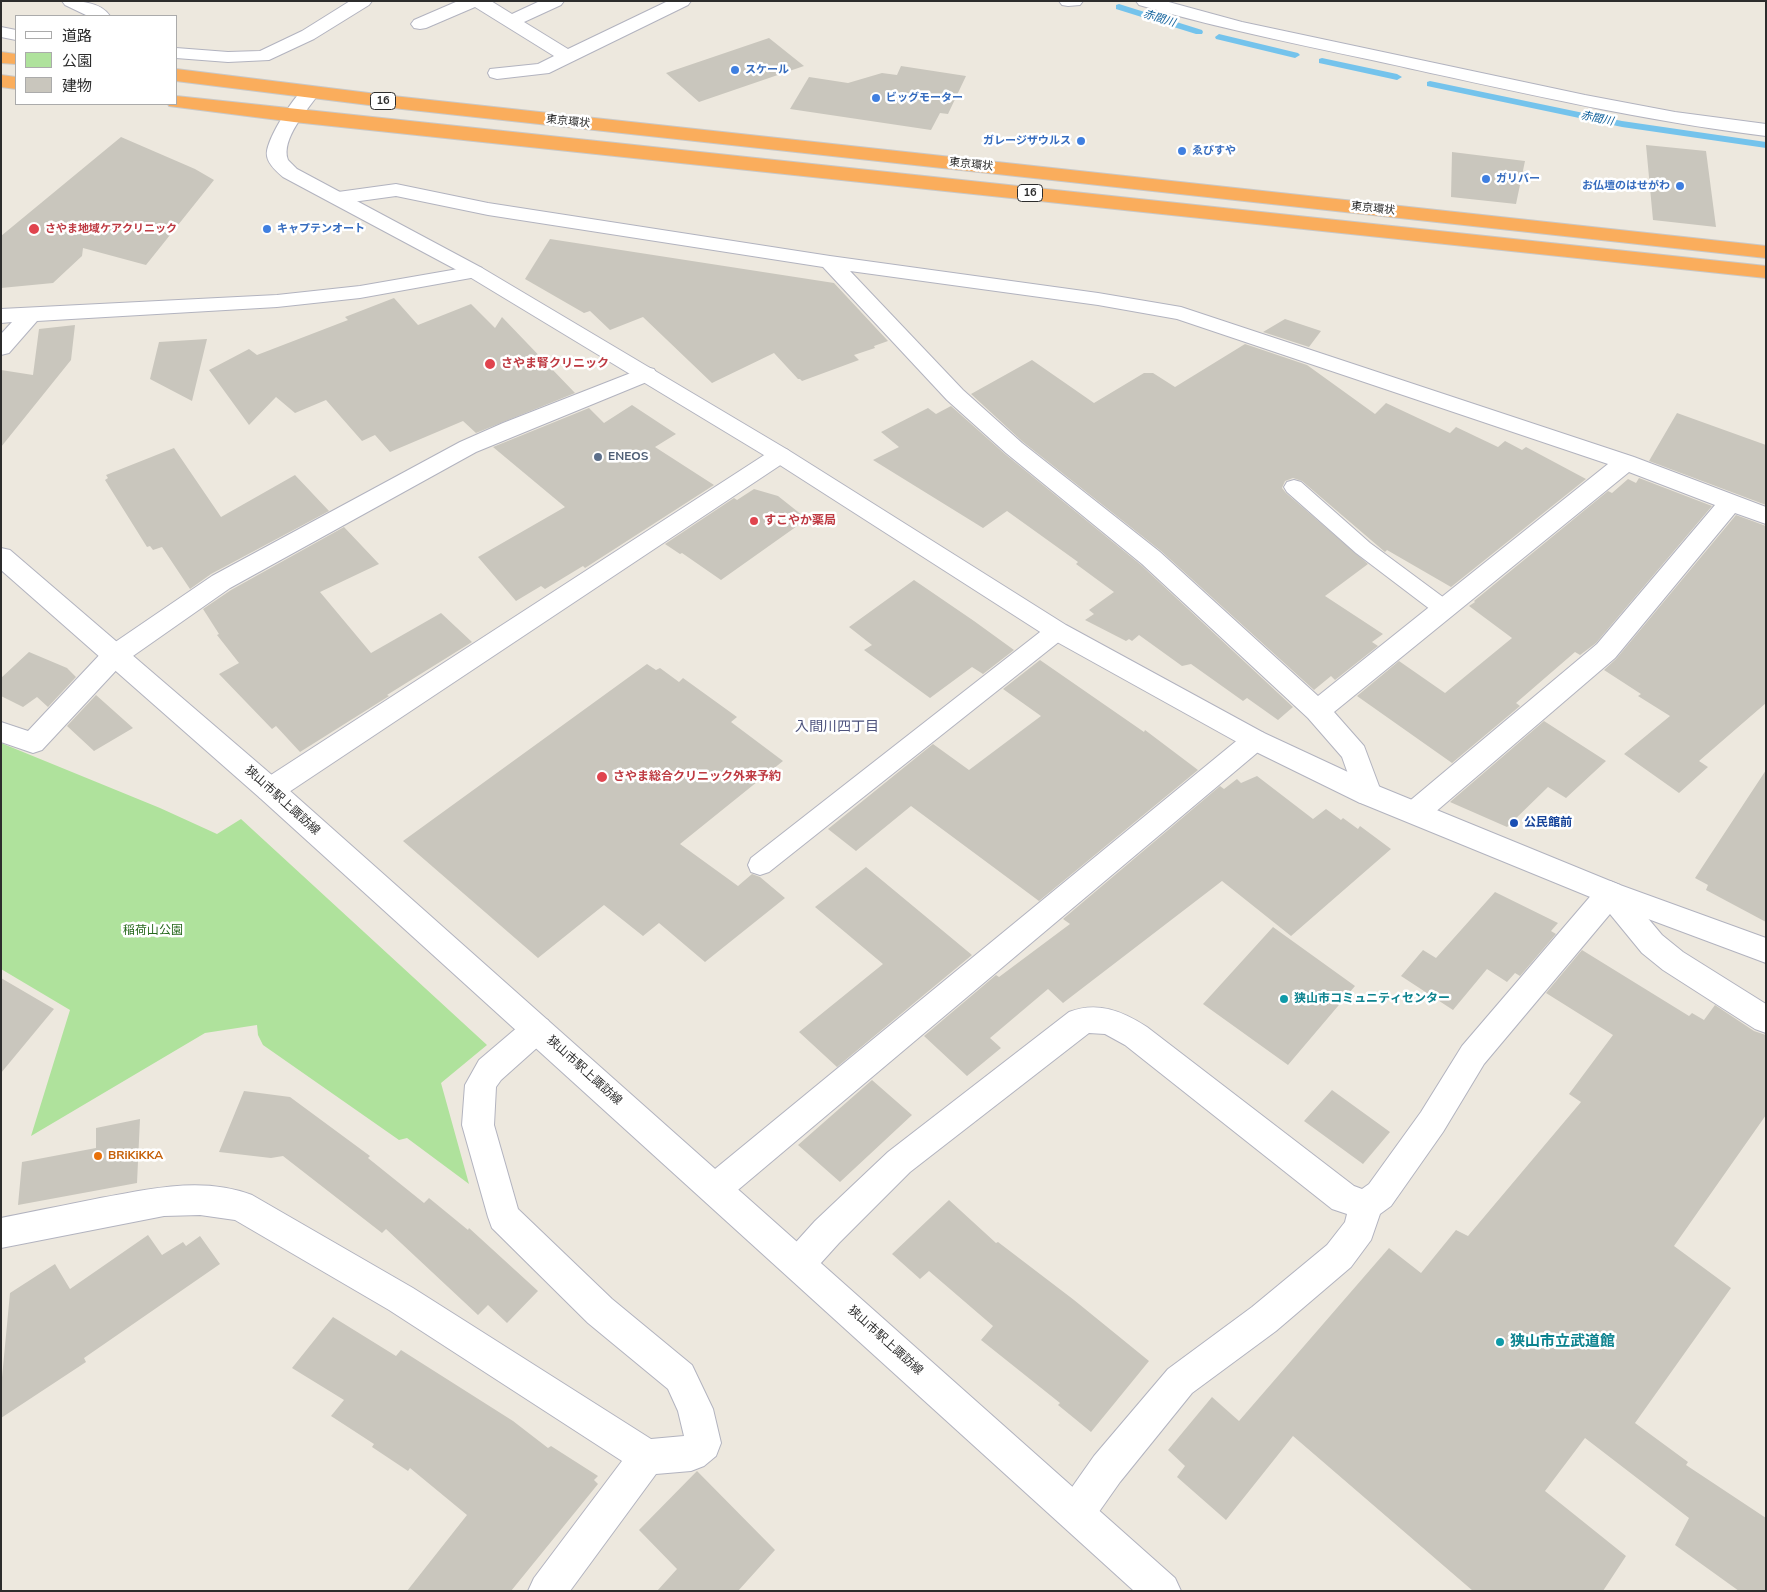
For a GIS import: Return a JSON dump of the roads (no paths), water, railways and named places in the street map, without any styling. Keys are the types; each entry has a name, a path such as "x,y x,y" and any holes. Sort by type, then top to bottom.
{"highway":[{"path":"1,58 15,59"},
{"name":"東京環状","path":"178,75 311,92 1766,252"},
{"path":"1,81 15,83"},
{"name":"東京環状","path":"178,102 1766,272"}],"street":[{"path":"71,1 99,15"},
{"path":"178,53 228,57 263,56 308,35 363,1"},
{"path":"420,24 473,1"},
{"path":"478,1 568,58"},
{"path":"512,21 555,1"},
{"path":"497,73 542,69 682,1"},
{"path":"1068,1 1074,1"},
{"path":"1146,1 1173,10 1274,34 1482,79 1648,112 1766,130"},
{"path":"1,32 15,35"},
{"path":"178,43 228,57"},
{"path":"311,92 278,143 276,154 280,164 290,173 475,272 780,456 1058,631 1255,740 1368,794 1416,812 1610,893 1766,951"},
{"path":"338,198 396,190 488,209 830,262 1098,299 1181,313 1626,462 1766,516"},
{"path":"830,262 955,395 1014,448 1151,558 1317,711 1354,752 1368,794"},
{"path":"1,316 276,301 360,292 475,272"},
{"path":"1,348 32,314"},
{"path":"1,732 32,743 114,656 220,582 468,447 646,374"},
{"path":"270,790 780,456"},
{"path":"1317,711 1626,462"},
{"path":"1416,812 1606,651 1730,503"},
{"name":"狭山市駅上諏訪線","path":"1,556 270,790 799,1263 1162,1591"},
{"path":"715,1189 1255,740"},
{"path":"1610,893 1659,950 1673,961 1766,1020"},
{"path":"1076,1513 1107,1469 1180,1381 1264,1319 1339,1256 1359,1229 1366,1204 1380,1195 1432,1122 1473,1055 1610,893"},
{"path":"799,1263 899,1162 1080,1022 1094,1018 1112,1022 1136,1036 1344,1198 1366,1204"},
{"path":"1,1233 164,1200 200,1200 240,1206 401,1299 646,1457 691,1453 703,1443 695,1409 680,1377 600,1311 504,1217 478,1125 481,1085 490,1070 537,1029"},
{"path":"547,1591 646,1457"}],"lane":[{"path":"1294,488 1363,548 1443,608"},
{"path":"760,865 1058,631"}],"waterway":[{"name":"赤間川","path":"1119,7 1199,32"},
{"name":"赤間川","path":"1219,37 1295,55"},
{"name":"赤間川","path":"1322,61 1397,77"},
{"name":"赤間川","path":"1430,84 1622,124 1766,145"}],"place":[{"name":"スケール","path":"735,70"},
{"name":"ビッグモーター","path":"876,98"},
{"name":"ガレージザウルス","path":"1081,141"},
{"name":"ゑびすや","path":"1182,151"},
{"name":"ガリバー","path":"1486,179"},
{"name":"お仏壇のはせがわ","path":"1680,186"},
{"name":"さやま地域ケアクリニック","path":"34,229"},
{"name":"キャプテンオート","path":"267,229"},
{"name":"さやま腎クリニック","path":"490,364"},
{"name":"ENEOS","path":"598,457"},
{"name":"すこやか薬局","path":"754,521"},
{"name":"さやま総合クリニック外来予約","path":"602,777"},
{"name":"公民館前","path":"1514,823"},
{"name":"狭山市コミュニティセンター","path":"1284,999"},
{"name":"BRiKiKKA","path":"98,1156"},
{"name":"狭山市立武道館","path":"1500,1342"}],"district":[{"name":"入間川四丁目","path":"837,728"}],"park label":[{"name":"稲荷山公園","path":"153,931"}]}
